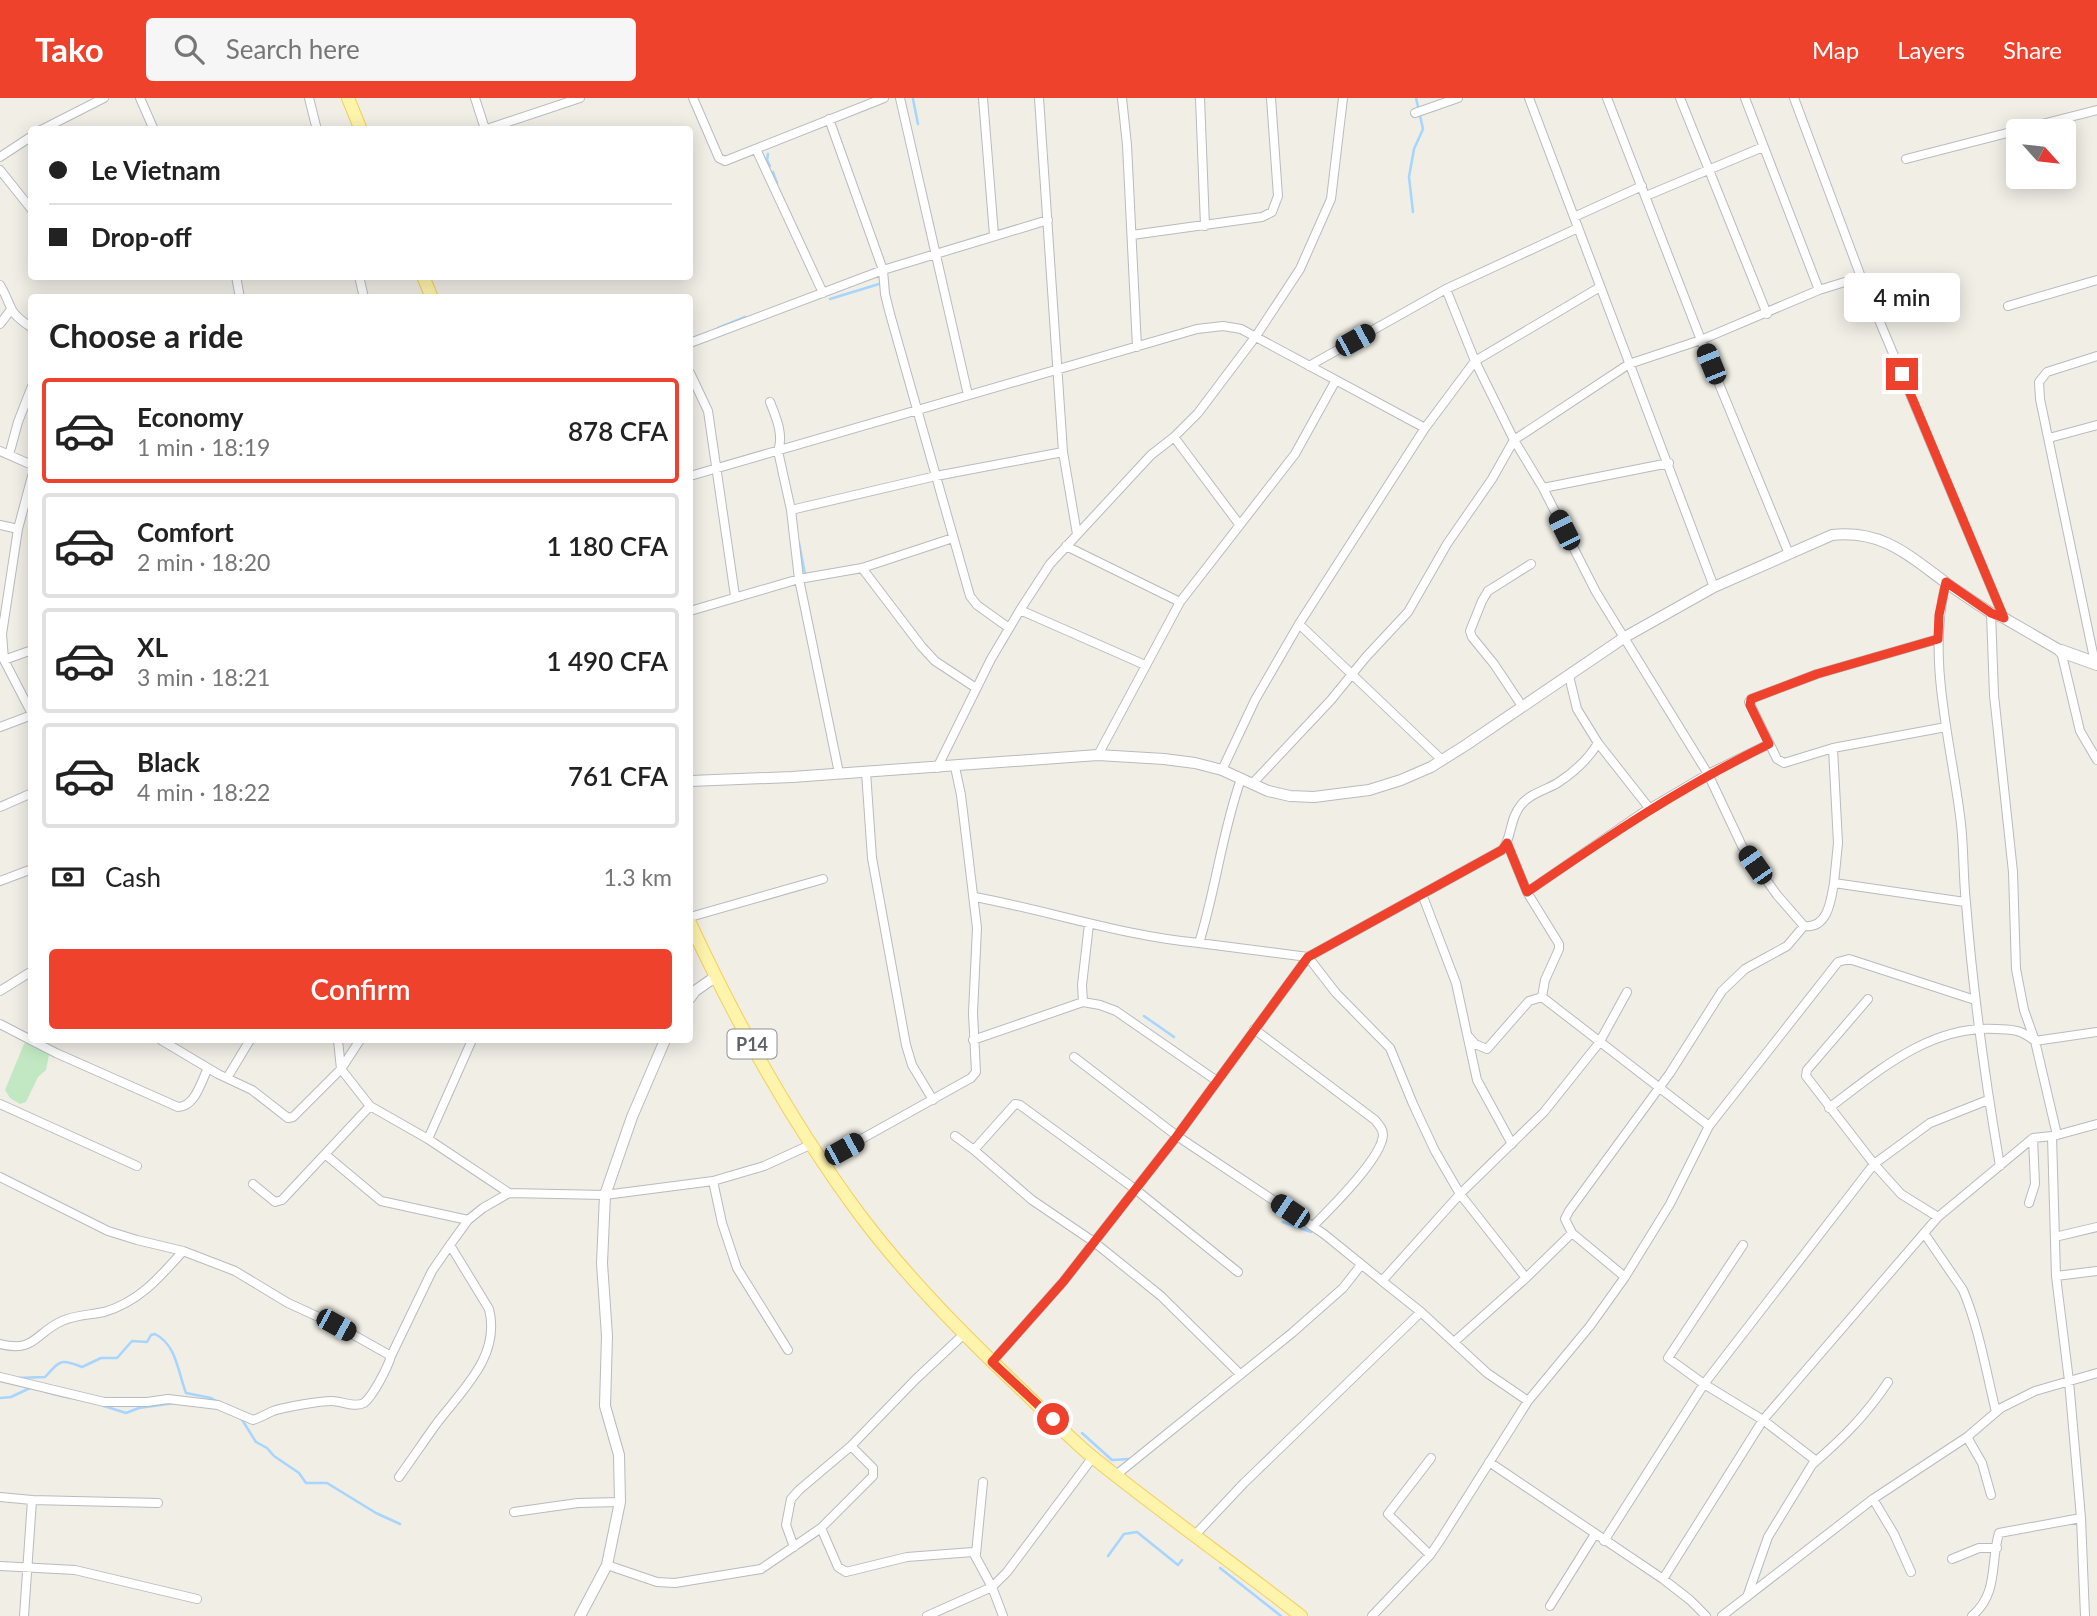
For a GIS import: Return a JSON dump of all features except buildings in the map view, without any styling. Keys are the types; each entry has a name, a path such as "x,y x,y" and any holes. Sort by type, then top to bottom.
{"main road":[{"path":"348,98 359,126"},
{"path":"2061,651 2096,664"},
{"name":"P14","path":"693,929 715,977 758,1055 822,1161 860,1215 914,1280 963,1335 1093,1457 1301,1616"}],"street":[{"path":"56,126 103,98"},
{"path":"140,98 152,126"},
{"path":"309,98 316,126"},
{"path":"475,98 483,126"},
{"path":"493,126 580,98"},
{"path":"693,98 719,158 725,161 878,99"},
{"path":"900,98 968,396"},
{"path":"983,98 994,236"},
{"path":"1039,98 1063,452 1077,534"},
{"path":"1122,98 1137,347"},
{"path":"1200,98 1205,226"},
{"path":"1132,235 1262,217 1272,212 1278,196 1271,98"},
{"path":"937,768 976,688 1035,586 1066,546 1151,455 1198,413 1256,337 1300,269 1331,200 1343,98"},
{"path":"1415,113 1458,98"},
{"path":"1529,98 1714,587"},
{"path":"1607,98 1701,340 1789,554"},
{"path":"1680,98 1767,314"},
{"path":"1745,98 1819,290"},
{"path":"1794,98 1861,277 2004,618"},
{"path":"1906,159 2097,110"},
{"path":"829,119 883,270 885,294 916,411 970,596 977,605 1009,628"},
{"path":"0,157 28,139"},
{"path":"1646,196 1763,147"},
{"path":"755,149 822,293"},
{"path":"0,170 28,205"},
{"path":"1574,217 1642,186"},
{"path":"693,342 883,270 1048,220"},
{"path":"1309,366 1446,289 1578,228"},
{"path":"1199,943 1209,912 1232,808 1247,781 1331,700 1408,612 1441,554 1492,479 1514,440 1629,364 1701,340 1819,290 1861,277"},
{"path":"2008,306 2097,281"},
{"path":"0,285 6,294 10,311 28,325"},
{"path":"1222,770 1255,700 1299,624 1425,428 1475,361 1600,287"},
{"path":"1446,289 1475,361 1514,440 1543,488 1596,592 1708,774 1742,846 1777,895 1804,926 1814,926 1823,919 1831,903 1838,844 1833,748"},
{"path":"0,324 10,311"},
{"path":"693,475 1197,329 1223,326 1241,328 1425,428"},
{"path":"2096,664 2040,399 2039,382 2046,372 2097,356"},
{"path":"693,379 708,411 735,596"},
{"path":"1098,755 1180,602 1295,454 1336,380"},
{"path":"9,456 28,396"},
{"path":"770,402 779,430 778,451 791,510 799,579 839,773"},
{"path":"2049,438 2097,425"},
{"path":"1174,437 1239,524"},
{"path":"0,452 28,463"},
{"path":"791,510 936,476 1063,452"},
{"path":"1543,488 1669,463"},
{"path":"28,491 18,529 2,634 4,660 28,706"},
{"path":"0,525 18,529"},
{"path":"693,781 937,768 1098,755 1164,759 1222,770 1290,796 1314,797 1369,790 1401,780 1442,760 1625,637 1714,587 1832,535 1856,534 1900,548 1991,613 2061,651 2080,731 2097,760"},
{"path":"693,610 799,579 862,568 953,538"},
{"path":"1066,546 1180,602"},
{"path":"1522,706 1470,631 1488,591 1531,564"},
{"path":"862,568 891,609 934,661 976,688"},
{"path":"1946,582 1939,615 1938,639 1946,727 1961,823 1965,902 1978,1028 2000,1166"},
{"path":"1020,610 1145,665"},
{"path":"1991,613 1994,695 2013,872 2016,969 2024,1010 2035,1041 2055,1136 2056,1276 2069,1381 2081,1518 2085,1616"},
{"path":"1299,624 1442,760"},
{"path":"1938,639 1817,674 1751,699 1750,705 1777,759 1784,763 1833,748 1946,727"},
{"path":"4,660 28,651"},
{"path":"1569,676 1577,709 1598,743 1650,808"},
{"path":"0,727 28,716"},
{"path":"992,1362 1063,1282 1177,1136 1308,957 1502,850 1507,843 1513,816 1523,802 1559,782 1587,758 1598,743"},
{"path":"1527,892 1650,808 1708,774 1769,744"},
{"path":"822,1161 971,1078 976,1064 973,1040 977,928 975,897 955,766"},
{"path":"866,772 872,858 906,1045 912,1065 933,1100"},
{"path":"0,807 28,795"},
{"path":"1507,843 1527,892 1559,944 1545,980 1542,997"},
{"path":"0,881 28,870"},
{"path":"693,916 823,879"},
{"path":"1834,883 1965,902"},
{"path":"1422,894 1456,983 1476,1080 1513,1144"},
{"path":"975,897 1164,940 1308,957 1336,993 1390,1048 1429,1140 1460,1194 1526,1278"},
{"path":"1083,1002 1082,985 1089,924"},
{"path":"1625,1277 1572,1233 1565,1219 1569,1211 1676,1066 1722,991 1745,969 1787,946 1804,926"},
{"path":"1372,1616 1430,1555 1528,1401 1590,1326 1625,1277 1670,1204 1709,1125 1838,962 1844,959 1975,1000"},
{"path":"0,991 28,974"},
{"path":"693,994 715,977"},
{"path":"1382,1281 1460,1194 1544,1112 1600,1043 1627,992"},
{"path":"1467,1035 1475,1044 1487,1049 1529,1001 1542,997"},
{"path":"1542,997 1709,1125"},
{"path":"1868,999 1806,1073 1829,1108 1901,1194 1938,1217"},
{"path":"973,1040 1083,1002 1116,1011 1217,1081"},
{"path":"0,1024 28,1039"},
{"path":"1829,1108 1902,1054 1924,1043 1978,1028 2018,1030 2035,1041 2097,1032"},
{"path":"1254,1029 1375,1120 1382,1129 1382,1139 1366,1167 1313,1226"},
{"path":"36,1043 178,1107 191,1103 208,1068"},
{"path":"166,1043 252,1090 288,1118 293,1117 341,1069 358,1043"},
{"path":"228,1078 248,1043"},
{"path":"338,1043 341,1069 370,1106 428,1139 509,1193"},
{"path":"428,1139 471,1043"},
{"path":"580,1616 607,1565 620,1502 619,1455 605,1406 607,1336 602,1263 606,1195 632,1117 664,1043"},
{"path":"1074,1057 1177,1136 1313,1226 1421,1312 1487,1373 1528,1401"},
{"path":"1604,1541 1704,1384 1874,1164 1930,1123 1989,1100"},
{"path":"974,1150 1017,1104 1135,1189 1238,1272"},
{"path":"0,1105 137,1166"},
{"path":"253,1184 271,1200 282,1200 370,1106"},
{"path":"1663,1579 1763,1420 1938,1217 2034,1139 2097,1124"},
{"path":"955,1136 1032,1200 1094,1242 1161,1296 1240,1374"},
{"path":"2029,1203 2035,1184 2034,1139"},
{"path":"0,1377 104,1402 168,1399 218,1405 257,1420 284,1408 313,1403 332,1401 357,1405 363,1403 384,1372 432,1271 450,1245 468,1220 509,1193 606,1195 713,1181 764,1166 812,1144"},
{"path":"326,1155 381,1201 468,1220"},
{"path":"0,1177 108,1231 183,1251 235,1271 288,1303 336,1325 391,1356"},
{"path":"713,1181 722,1223 737,1268 788,1350"},
{"path":"2055,1237 2097,1227"},
{"path":"1454,1342 1572,1233"},
{"path":"1924,1233 1967,1298 1996,1412"},
{"path":"399,1477 439,1421 461,1397 488,1349 491,1317 489,1309 450,1245"},
{"path":"1743,1245 1669,1356 1670,1361 1763,1420 1813,1457 1814,1463"},
{"path":"0,1344 22,1347 34,1342 60,1322 120,1307 136,1299 183,1251"},
{"path":"1116,1475 1343,1288 1361,1265"},
{"path":"2056,1276 2097,1271"},
{"path":"1195,1535 1244,1483 1421,1312"},
{"path":"794,1547 786,1525 791,1499 799,1489 851,1446 963,1335"},
{"path":"1722,1616 1873,1499 1967,1437 1996,1412 2035,1391 2097,1373"},
{"path":"1747,1597 1769,1537 1814,1463 1847,1435 1868,1412 1888,1382"},
{"path":"1967,1437 1982,1463 1992,1495"},
{"path":"607,1565 649,1579 675,1583 761,1569 821,1528 873,1476 873,1468 851,1446"},
{"path":"927,1616 992,1587 1007,1572 1093,1457"},
{"path":"1430,1555 1388,1514 1431,1458"},
{"path":"1489,1462 1663,1579 1706,1616"},
{"path":"983,1482 976,1554 1003,1616"},
{"path":"0,1497 158,1503"},
{"path":"1873,1499 1894,1534 1911,1572"},
{"path":"24,1616 32,1500"},
{"path":"513,1512 578,1503 620,1502"},
{"path":"1972,1616 1988,1598 1998,1536 2002,1531 2081,1518"},
{"path":"821,1528 838,1567 846,1572 908,1557 969,1551 976,1554"},
{"path":"1550,1606 1595,1534"},
{"path":"1952,1559 1979,1548 1997,1548"},
{"path":"0,1566 75,1570 197,1599"}],"green space":[{"path":"28,1041 28,1043 51,1045 46,1070 38,1077 26,1102 20,1104 10,1098 5,1090 24,1044"}],"waterway":[{"path":"1413,212 1409,177 1414,149 1423,129 1416,98"},
{"path":"913,99 918,124"},
{"path":"768,154 770,166"},
{"path":"773,172 777,183"},
{"path":"830,299 879,284"},
{"path":"718,328 745,317"},
{"path":"799,543 805,574"},
{"path":"1144,1016 1174,1037"},
{"path":"1283,1222 1311,1232"},
{"path":"18,1378 45,1377 54,1367 64,1362 82,1367 101,1358 117,1358 132,1341 147,1342 151,1335 155,1334 172,1352 186,1393 218,1402"},
{"path":"0,1398 11,1397 30,1388"},
{"path":"46,1392 70,1398"},
{"path":"104,1406 126,1413 139,1408 174,1403"},
{"path":"241,1418 256,1442 299,1473 306,1483 327,1483 376,1513 400,1524"},
{"path":"1082,1433 1112,1460 1130,1459"},
{"path":"1108,1556 1124,1534 1137,1532 1178,1565 1182,1560"},
{"path":"1220,1568 1281,1616"}],"route":[{"path":"1053,1419 992,1362 1063,1282 1177,1136 1308,957 1502,850 1507,843 1527,892 1642,813 1708,774 1769,744 1750,705 1751,699 1817,674 1938,639 1939,615 1946,582 1991,613 2004,618 1902,374"}]}
